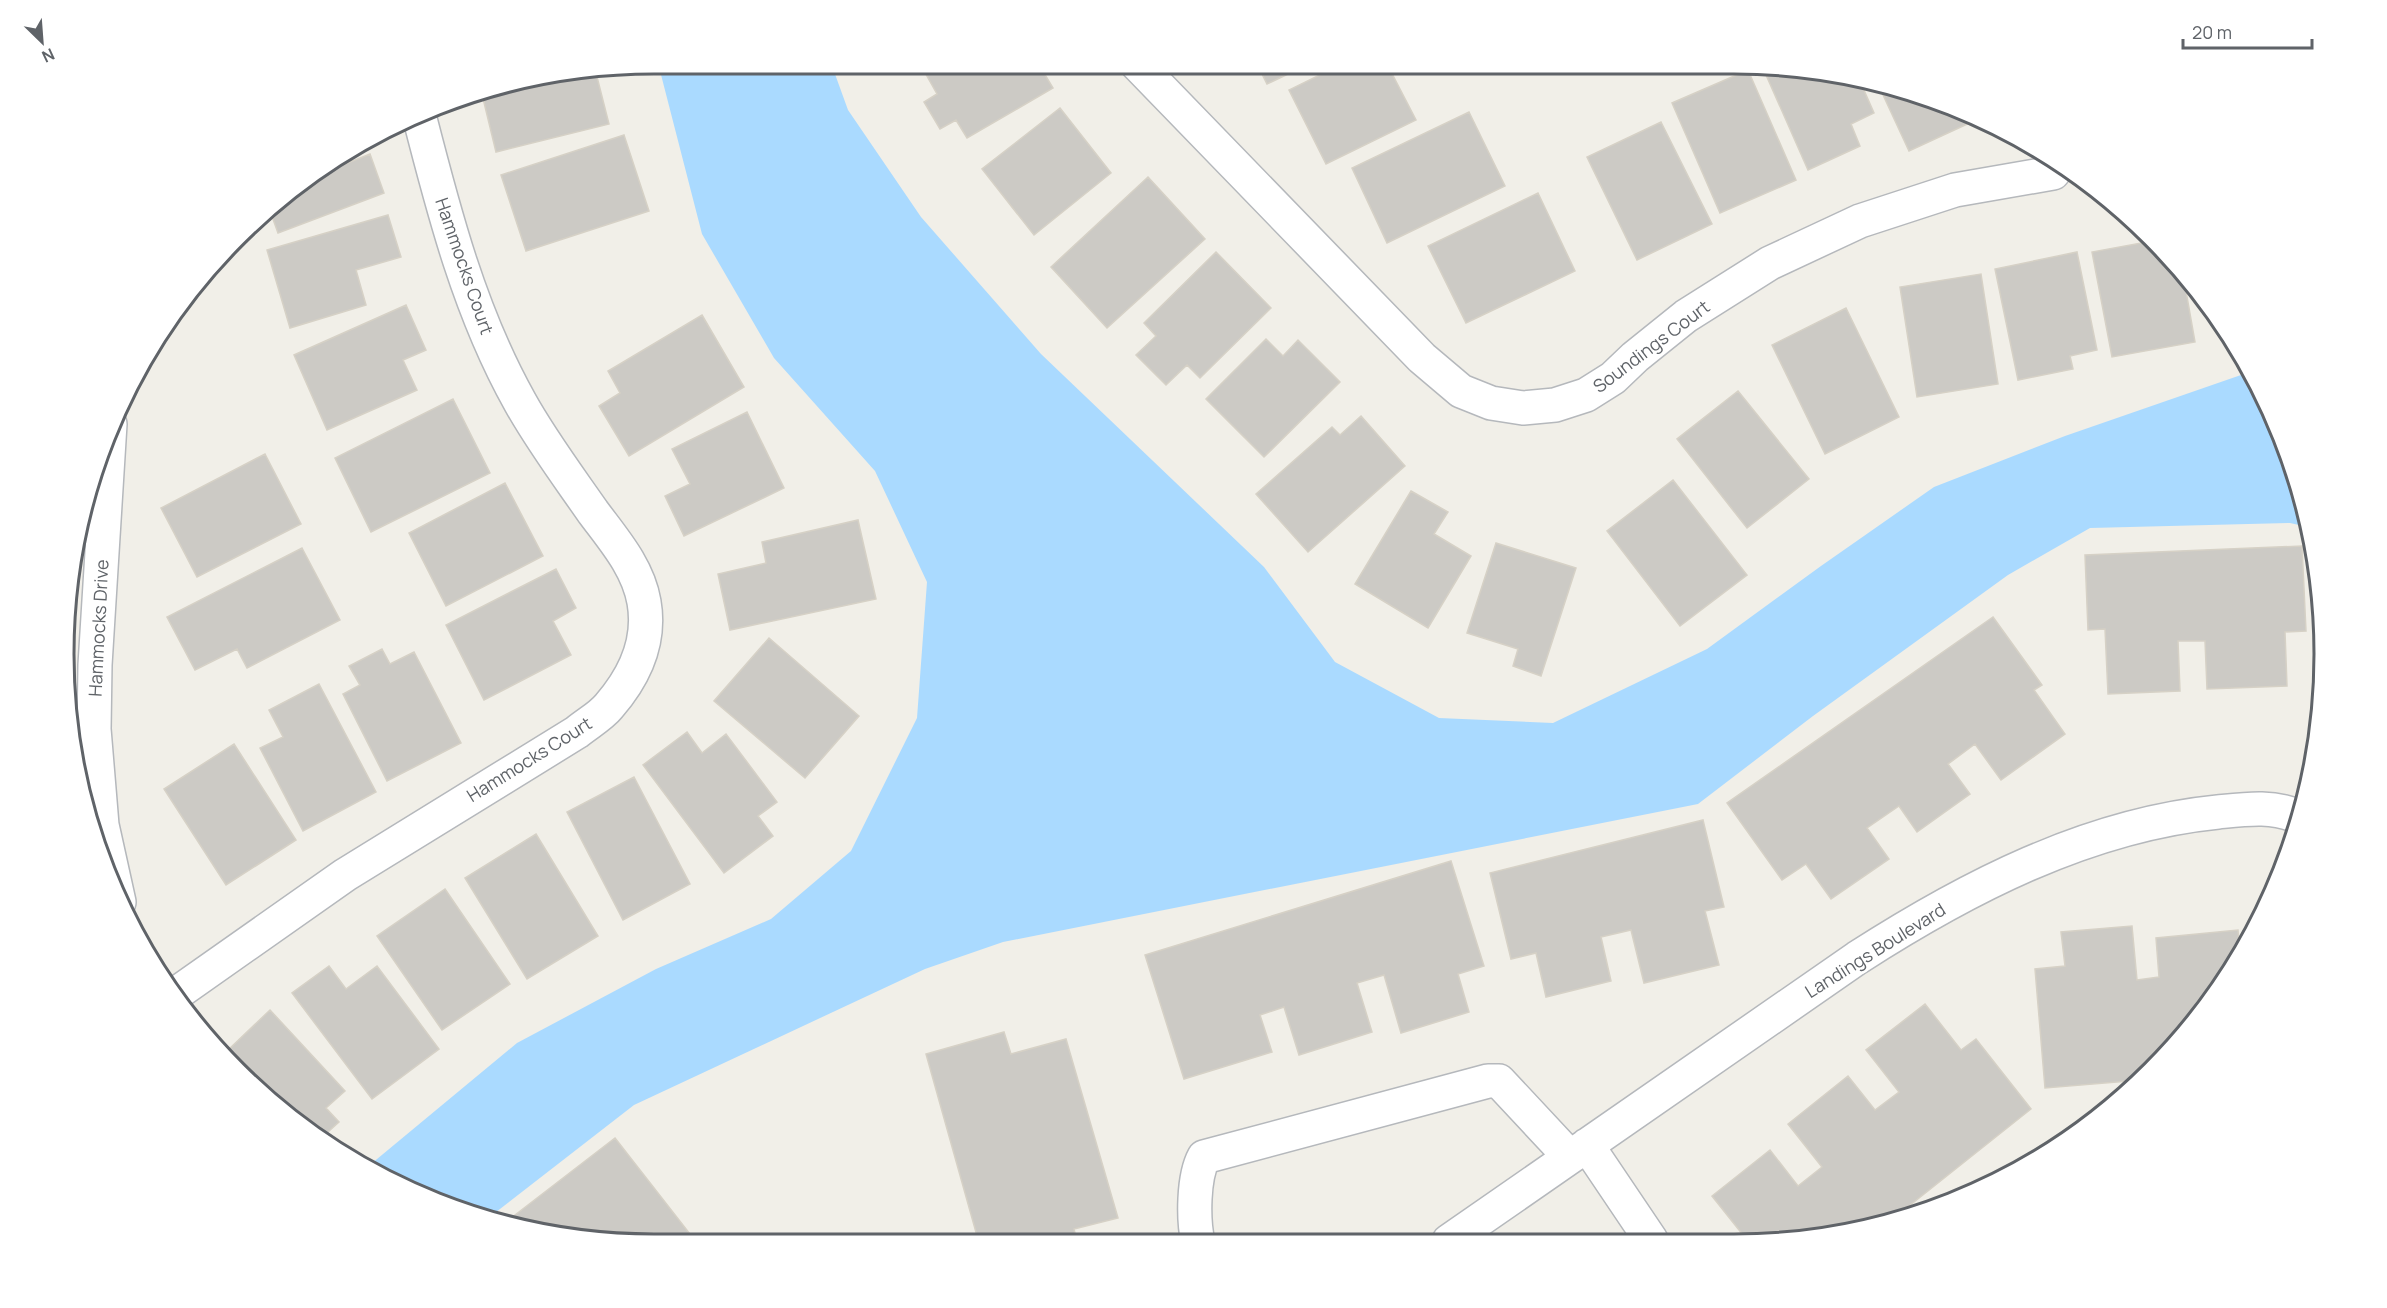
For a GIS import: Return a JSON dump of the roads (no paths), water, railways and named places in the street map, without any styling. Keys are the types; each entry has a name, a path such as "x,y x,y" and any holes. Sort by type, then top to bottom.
{"street":[{"name":"Soundings Court","path":"1147,74 1422,358 1461,391 1491,403 1523,408 1555,405 1586,395 1613,378 1635,357 1695,310 1770,263 1860,221 1955,190 2053,173 2055,171"},
{"name":"Hammocks Court","path":"181,990 345,875 513,769 577,732 609,707 640,660 646,633 644,601 631,566 520,402 494,349 465,278 421,123"},
{"name":"Hammocks Drive","path":"107,850 102,825 94,729 95,664 108,457"},
{"name":"Landings Boulevard","path":"1459,1234 1867,952 1917,920 2013,870 2115,832 2185,815 2255,808 2291,814"},
{"path":"1196,1234 1198,1167 1204,1157 1488,1081 1499,1081 1579,1151 1646,1234"}],"water":[{"path":"661,74 835,74 848,110 921,217 1041,354 1264,567 1335,662 1439,718 1553,723 1707,649 1934,487 2065,436 2241,375 2254,397 2283,467 2299,525 2290,523 2090,528 2008,575 1813,716 1698,804 1003,942 925,969 634,1105 495,1212 432,1190 373,1162 517,1043 656,969 771,919 851,851 917,718 927,582 875,471 774,358 702,234"}]}
